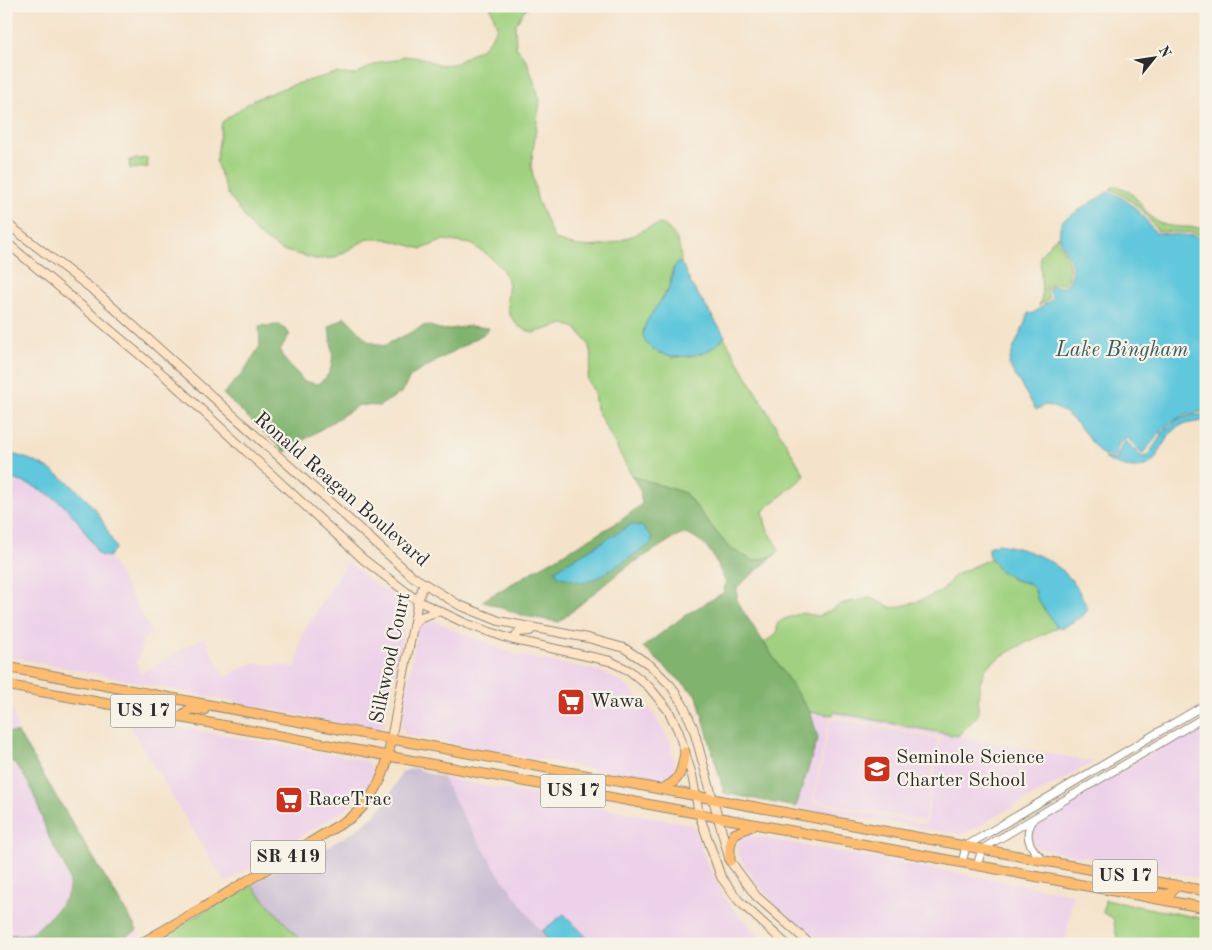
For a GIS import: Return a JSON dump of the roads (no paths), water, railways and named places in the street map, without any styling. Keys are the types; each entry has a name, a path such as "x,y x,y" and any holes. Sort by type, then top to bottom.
{"main road":[{"name":"Ronald Reagan Boulevard","path":"6,223 97,293 302,480 402,568 459,605 499,621 565,633 624,648 650,665 671,686 683,705 693,727 716,816 730,861 756,896 810,944"},
{"name":"Ronald Reagan Boulevard","path":"6,242 166,377 363,559 418,601 467,624 514,639 593,656 630,671 649,686 668,710 678,730 697,796 699,814 721,877 739,901 786,944"},
{"name":"Silkwood Court","path":"391,739 418,601 424,583"},
{"path":"413,626 421,617 439,611"},
{"path":"514,639 516,633 524,631 565,633"},
{"name":"US 17","path":"6,667 237,712 1206,890"},
{"name":"US 17","path":"6,685 1206,908"},
{"path":"180,718 191,709 233,715 237,712"},
{"name":"SR 419","path":"140,944 352,817 366,805 376,791 389,755 391,739"},
{"path":"659,790 672,784 681,775 684,752"},
{"path":"565,789 569,781 592,786 599,778"},
{"path":"730,861 730,846 734,834 757,824"},
{"path":"1102,889 1117,887 1170,894 1176,885"}],"street":[{"path":"962,863 966,846 1206,704"},
{"path":"977,866 982,849 1206,716"},
{"path":"1072,782 1078,792"},
{"path":"1033,819 1028,830 1028,839 1036,854 1045,861"}],"water":[{"name":"Lake Bingham","path":"1109,191 1130,203 1156,233 1195,236 1206,241 1206,412 1194,413 1176,419 1162,430 1142,454 1128,438 1119,443 1116,458 1102,455 1078,424 1064,412 1045,405 1036,410 1009,365 1012,352 1028,313 1032,314 1053,298 1048,289 1052,286 1064,288 1072,275 1071,263 1060,238 1061,222"},
{"path":"678,262 683,266 691,284 725,336 711,349 692,356 681,357 671,356 653,349 646,343 643,334 647,321 670,286 674,269"},
{"path":"1193,415 1206,415 1206,420 1176,428 1166,439 1154,460 1143,467 1129,468 1104,458 1117,460 1122,444 1126,441 1141,456 1147,457 1164,431 1178,419"},
{"path":"6,453 31,460 54,472 84,497 100,516 116,548 108,557 99,555 82,527 62,504 38,488 6,478"},
{"path":"632,524 642,527 652,537 651,544 599,577 584,583 558,576 555,570"},
{"path":"998,544 1021,549 1042,557 1062,570 1080,593 1088,609 1084,615 1062,628 1056,626 1037,599 1035,590 1028,583 1015,580 999,570 990,557 988,547"},
{"path":"564,914 593,944 550,944 542,931"}],"place":[{"name":"Wawa","path":"571,702"},
{"name":"Seminole Science Charter School","path":"877,769"},
{"name":"RaceTrac","path":"289,800"}]}
